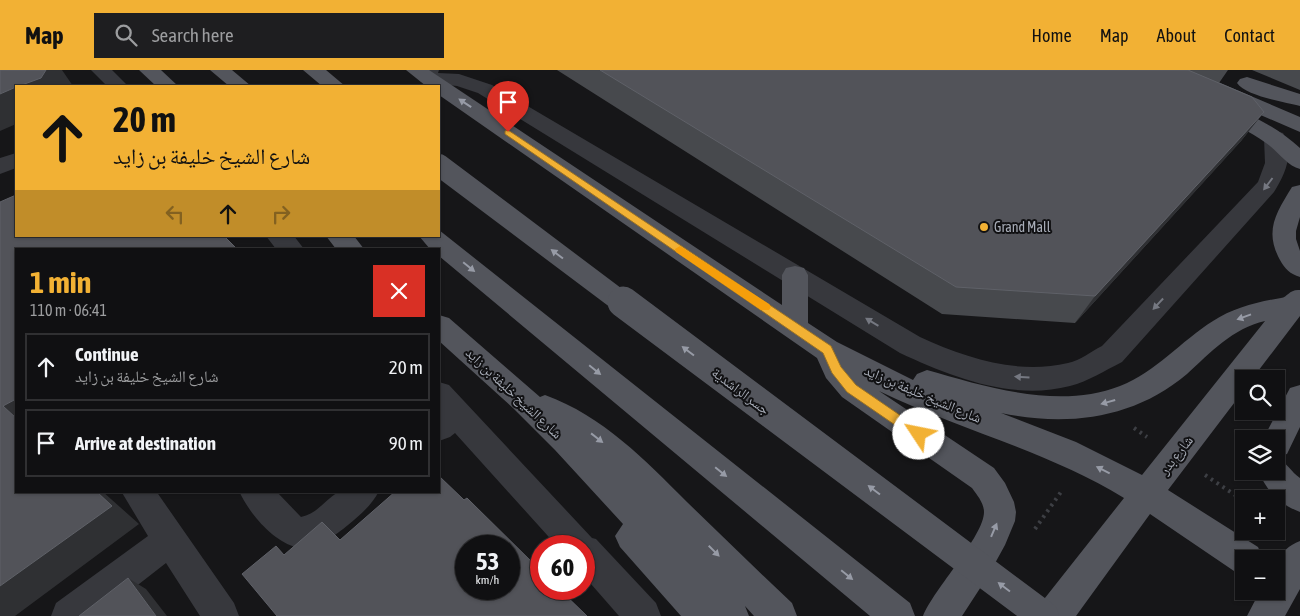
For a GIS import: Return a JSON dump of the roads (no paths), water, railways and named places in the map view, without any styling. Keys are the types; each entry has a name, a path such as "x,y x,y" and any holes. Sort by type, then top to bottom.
{"main road":[{"path":"149,70 167,85"},
{"path":"220,70 240,85"},
{"path":"313,70 334,85"},
{"path":"1215,70 1269,92 1300,108"},
{"name":"شارع الشيخ خليفة بن زايد","path":"424,73 833,353 928,399 1030,436 1084,460 1146,494 1235,552"},
{"path":"1162,75 1300,125"},
{"path":"1162,75 1266,132 1291,150 1300,162"},
{"path":"1162,75 1300,139"},
{"path":"1269,92 1300,100"},
{"path":"1266,132 1300,139"},
{"name":"جسر الراشدية","path":"440,166 1043,616"},
{"path":"1300,193 1283,226 1284,241 1292,260 1300,268"},
{"path":"339,237 351,248"},
{"path":"433,237 897,616"},
{"path":"795,275 795,327"},
{"path":"941,616 995,532 1000,514 996,495 984,478 852,388 836,370 833,353 1009,404 1057,409 1101,404 1131,395 1156,382 1215,333 1238,319 1296,302"},
{"name":"شارع بدر","path":"1054,616 1146,494 1296,302"},
{"name":"شارع الشيخ خليفة بن زايد","path":"440,326 523,399 566,441 731,616"},
{"path":"1283,430 1300,397"},
{"path":"523,399 568,420 594,435 625,461 779,616"},
{"path":"566,441 577,469 594,495 704,616"},
{"path":"1279,480 1300,497"},
{"path":"1265,616 1290,579"}],"street":[{"path":"424,73 459,80 485,88 910,345 940,360 972,371 1004,376 1037,378 1066,374 1092,366 1112,354 1266,187 1274,175 1278,150 1266,132"},
{"path":"0,167 15,160"},
{"path":"279,237 291,248"},
{"path":"445,412 568,535"},
{"path":"139,493 221,616"},
{"path":"258,493 294,532 304,533 315,530 361,493"},
{"path":"69,616 170,540"},
{"path":"595,564 643,616"}],"place":[{"name":"Grand Mall","path":"984,227"}]}
